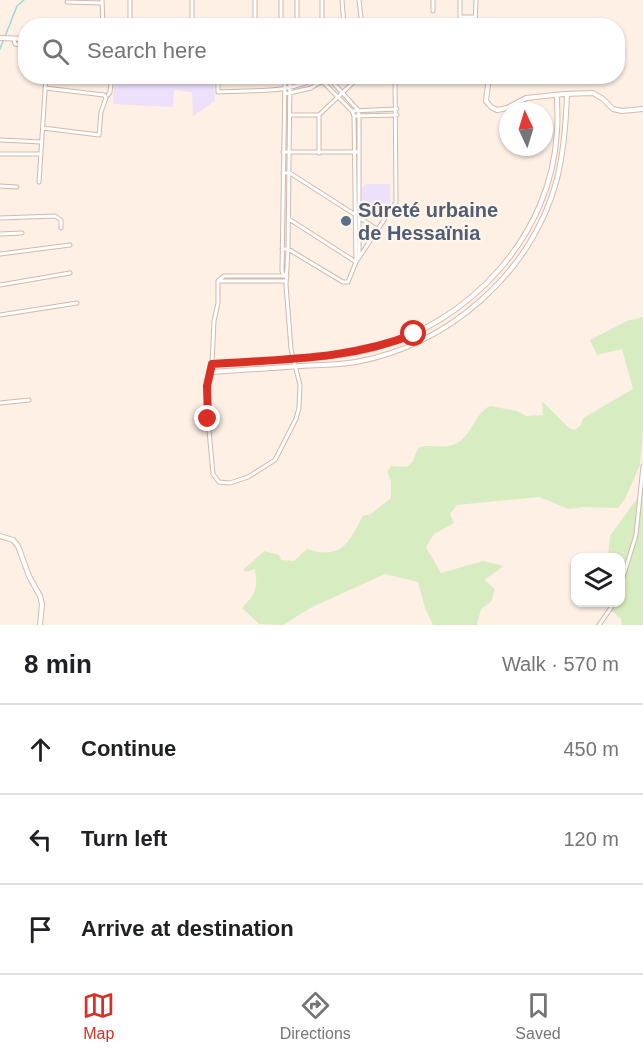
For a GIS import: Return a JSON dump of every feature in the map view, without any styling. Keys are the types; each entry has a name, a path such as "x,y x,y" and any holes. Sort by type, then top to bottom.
{"street":[{"path":"130,0 130,18"},
{"path":"192,0 192,18"},
{"path":"255,0 255,18"},
{"path":"281,0 281,18"},
{"path":"297,0 297,18"},
{"path":"322,0 322,18"},
{"path":"342,0 343,18"},
{"path":"359,0 361,18"},
{"path":"433,0 433,11"},
{"path":"460,0 460,17 474,17 476,0"},
{"path":"67,2 102,1 103,18"},
{"path":"3,39 18,39"},
{"path":"14,39 18,46"},
{"path":"39,182 45,84"},
{"path":"108,95 111,84"},
{"path":"218,84 218,92 285,88 304,84"},
{"path":"285,84 282,272 287,278"},
{"path":"285,94 311,88 317,84"},
{"path":"325,84 352,111 354,116 357,259"},
{"path":"334,84 360,115 357,259"},
{"path":"285,112 290,115 319,115 352,84"},
{"path":"282,249 288,249 343,282 348,282 357,259 393,208 397,195 395,84"},
{"path":"488,84 486,100 497,110 507,108 526,98 593,93 613,109 622,111 643,109"},
{"path":"287,278 256,279 224,276 218,281 218,303 214,318 212,364 207,396 211,465 215,478 221,483 228,483 252,474 276,460 298,414 300,385 293,358 287,278 290,87"},
{"path":"43,128 99,135 101,112 106,98 104,95 45,88"},
{"path":"211,372 356,362 397,350 445,328 484,299 522,255 546,211 562,158 567,94"},
{"path":"212,364 345,355 391,343 414,334 453,312 493,278 523,239 543,196 553,161 557,132 556,95"},
{"path":"352,111 397,109"},
{"path":"319,115 319,153"},
{"path":"354,116 397,115"},
{"path":"1,140 42,142"},
{"path":"283,152 359,152"},
{"path":"0,154 41,154"},
{"path":"283,173 290,173 378,230"},
{"path":"0,186 17,187"},
{"path":"0,218 55,216 61,220 62,228"},
{"path":"283,219 289,219 357,259"},
{"path":"0,234 22,233"},
{"path":"0,255 70,245"},
{"path":"0,285 70,273"},
{"path":"0,315 76,303"},
{"path":"0,403 29,400"},
{"path":"625,573 636,535 643,466"},
{"path":"0,536 13,540 18,546 29,576 40,596 42,604 40,625"},
{"path":"598,625 612,607"}],"shaded area":[{"path":"114,84 214,84 215,101 193,116 192,92 174,90 173,107 113,104"},
{"path":"366,184 390,184 390,208 363,208 362,188"}],"green space":[{"path":"643,317 643,432 640,465 625,499 618,508 569,509 539,497 457,505 450,514 454,523 434,534 426,547 441,573 483,561 504,566 484,580 495,589 491,602 481,609 477,625 433,625 425,608 418,582 385,574 312,607 283,625 259,624 242,608 253,594 256,581 255,569 246,572 243,570 264,551 279,555 281,560 294,561 307,549 319,552 336,551 348,542 363,516 371,514 391,498 391,481 387,472 391,466 407,467 413,461 418,448 450,446 461,441 480,414 490,406 517,411 526,416 543,415 542,401 569,428 575,430 581,425 583,418 633,389 622,349 597,355 590,340 627,321"},
{"path":"643,490 643,625 622,625 621,619 608,607 625,607 625,553 608,553 610,536"}],"waterway":[{"path":"0,49 17,6 24,0"}],"place":[{"name":"Sûreté urbaine de Hessaïnia","path":"346,221"}],"route":[{"path":"208,419 207,386 212,364 345,355 391,343 414,334"}]}
